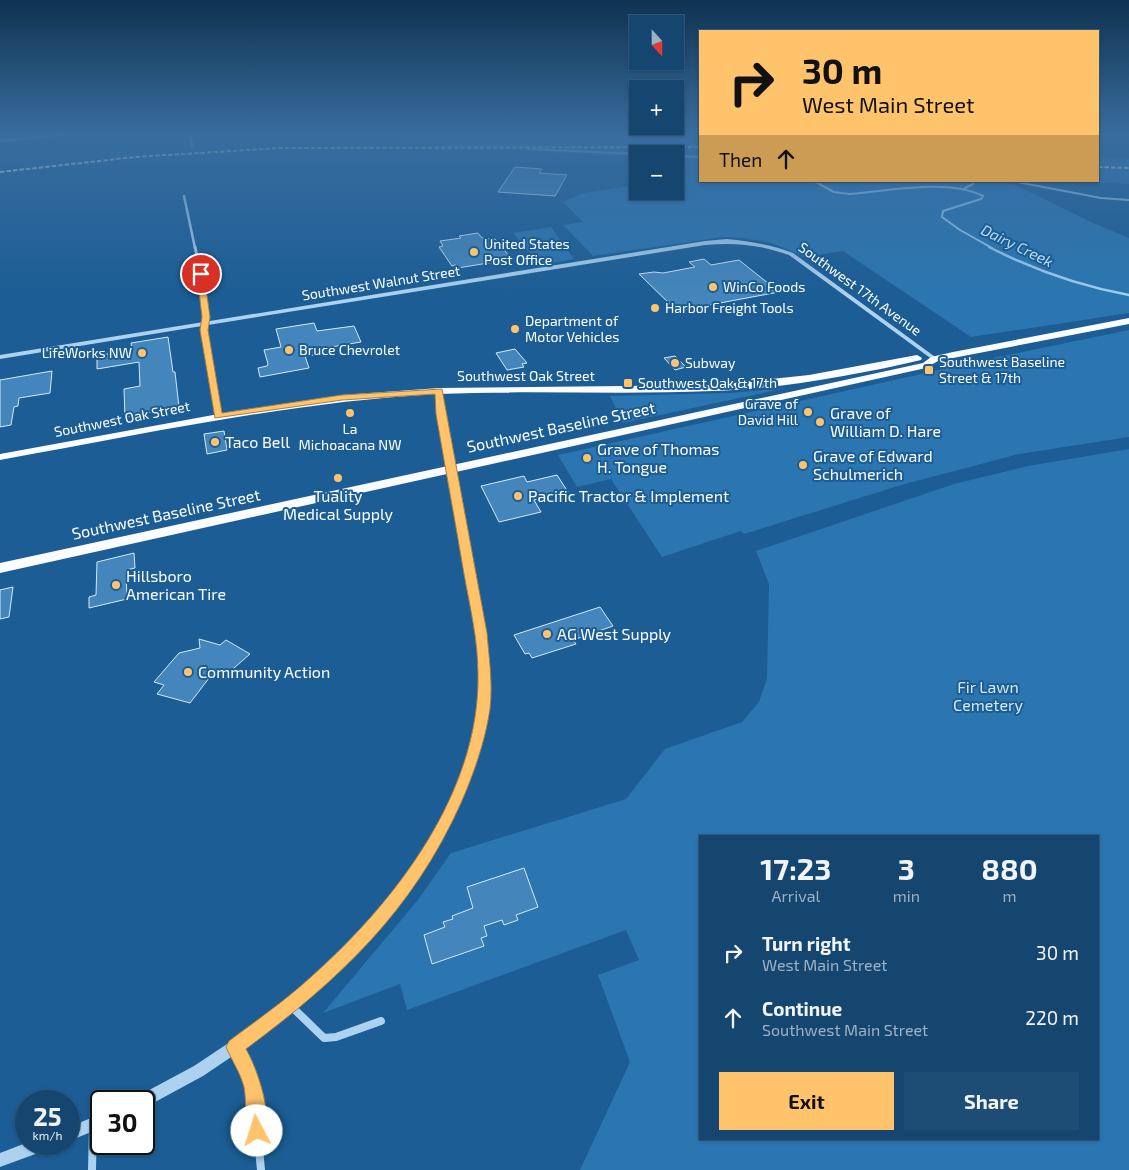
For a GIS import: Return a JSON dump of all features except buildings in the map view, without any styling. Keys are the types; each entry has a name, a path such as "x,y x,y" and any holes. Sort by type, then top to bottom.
{"highway":[{"name":"Southwest Baseline Street","path":"0,568 926,365 935,359 1129,321"},
{"name":"Southwest Oak Street","path":"0,458 218,416 342,398 439,391 716,388 817,377 916,358 935,359"}],"street":[{"path":"184,196 204,287 205,324 218,416"},
{"name":"Southwest Walnut Street","path":"0,357 705,243 733,241 766,245"},
{"name":"Southwest 17th Avenue","path":"766,245 795,257 935,359"},
{"path":"155,1094 235,1047 318,982 378,920 407,885 442,829 467,773 479,731 485,689 480,633 440,411 439,391"},
{"path":"291,1005 324,1038 336,1037 381,1021"},
{"path":"235,1047 248,1070 253,1088 261,1170"},
{"path":"0,1160 15,1155"},
{"path":"92,1170 94,1155"}],"green space":[{"path":"629,188 629,200 684,200 684,188 1020,188 1129,238 1129,313 971,337 843,251 805,257 772,243 723,237 593,256 563,225 583,222 563,202 583,193"},
{"path":"551,227 574,259 540,265 513,233"},
{"path":"1129,330 1129,437 1019,454 901,485 744,534 741,531 662,557 611,479 577,487 558,455 993,358"},
{"path":"786,388 623,423 610,396 730,393"},
{"name":"Fir Lawn Cemetery","path":"1129,449 1129,1170 580,1170 630,1062 598,975 639,960 626,930 407,1010 400,984 323,1013 417,901 451,853 626,799 665,749 742,722 759,702 767,678 769,584 756,551 954,484 1028,466"}],"waterway":[{"name":"Dairy Creek","path":"826,188 834,192 849,194 912,188"},
{"name":"Dairy Creek","path":"946,188 969,191 983,196 981,199 943,211 942,217 960,230 992,248"},
{"path":"1047,188 1101,198 1129,200"},
{"name":"Dairy Creek","path":"989,247 1023,263 1058,276 1093,287 1129,295"}],"place":[{"name":"United States Post Office","path":"474,252"},
{"name":"WinCo Foods","path":"713,287"},
{"name":"Harbor Freight Tools","path":"655,308"},
{"name":"Department of Motor Vehicles","path":"515,329"},
{"name":"Bruce Chevrolet","path":"289,350"},
{"name":"LifeWorks NW","path":"142,353"},
{"name":"Subway","path":"675,363"},
{"name":"Southwest Baseline Street & 17th","path":"929,370"},
{"name":"Southwest Oak & 17th","path":"628,383"},
{"name":"Grave of David Hill","path":"808,412"},
{"name":"La Michoacana NW","path":"350,413"},
{"name":"Grave of William D. Hare","path":"820,422"},
{"name":"Taco Bell","path":"215,442"},
{"name":"Grave of Thomas H. Tongue","path":"587,458"},
{"name":"Grave of Edward Schulmerich","path":"803,465"},
{"name":"Tuality Medical Supply","path":"338,478"},
{"name":"Pacific Tractor & Implement","path":"518,496"},
{"name":"Hillsboro American Tire","path":"116,585"},
{"name":"AG West Supply","path":"547,634"},
{"name":"Community Action","path":"188,672"}],"route":[{"path":"201,274 206,317 204,330 218,416 342,398 439,391 440,414 463,532 485,674 479,731 467,773 458,797 424,860 407,885 348,953 291,1005 235,1047 248,1070 253,1088 257,1131"}]}
